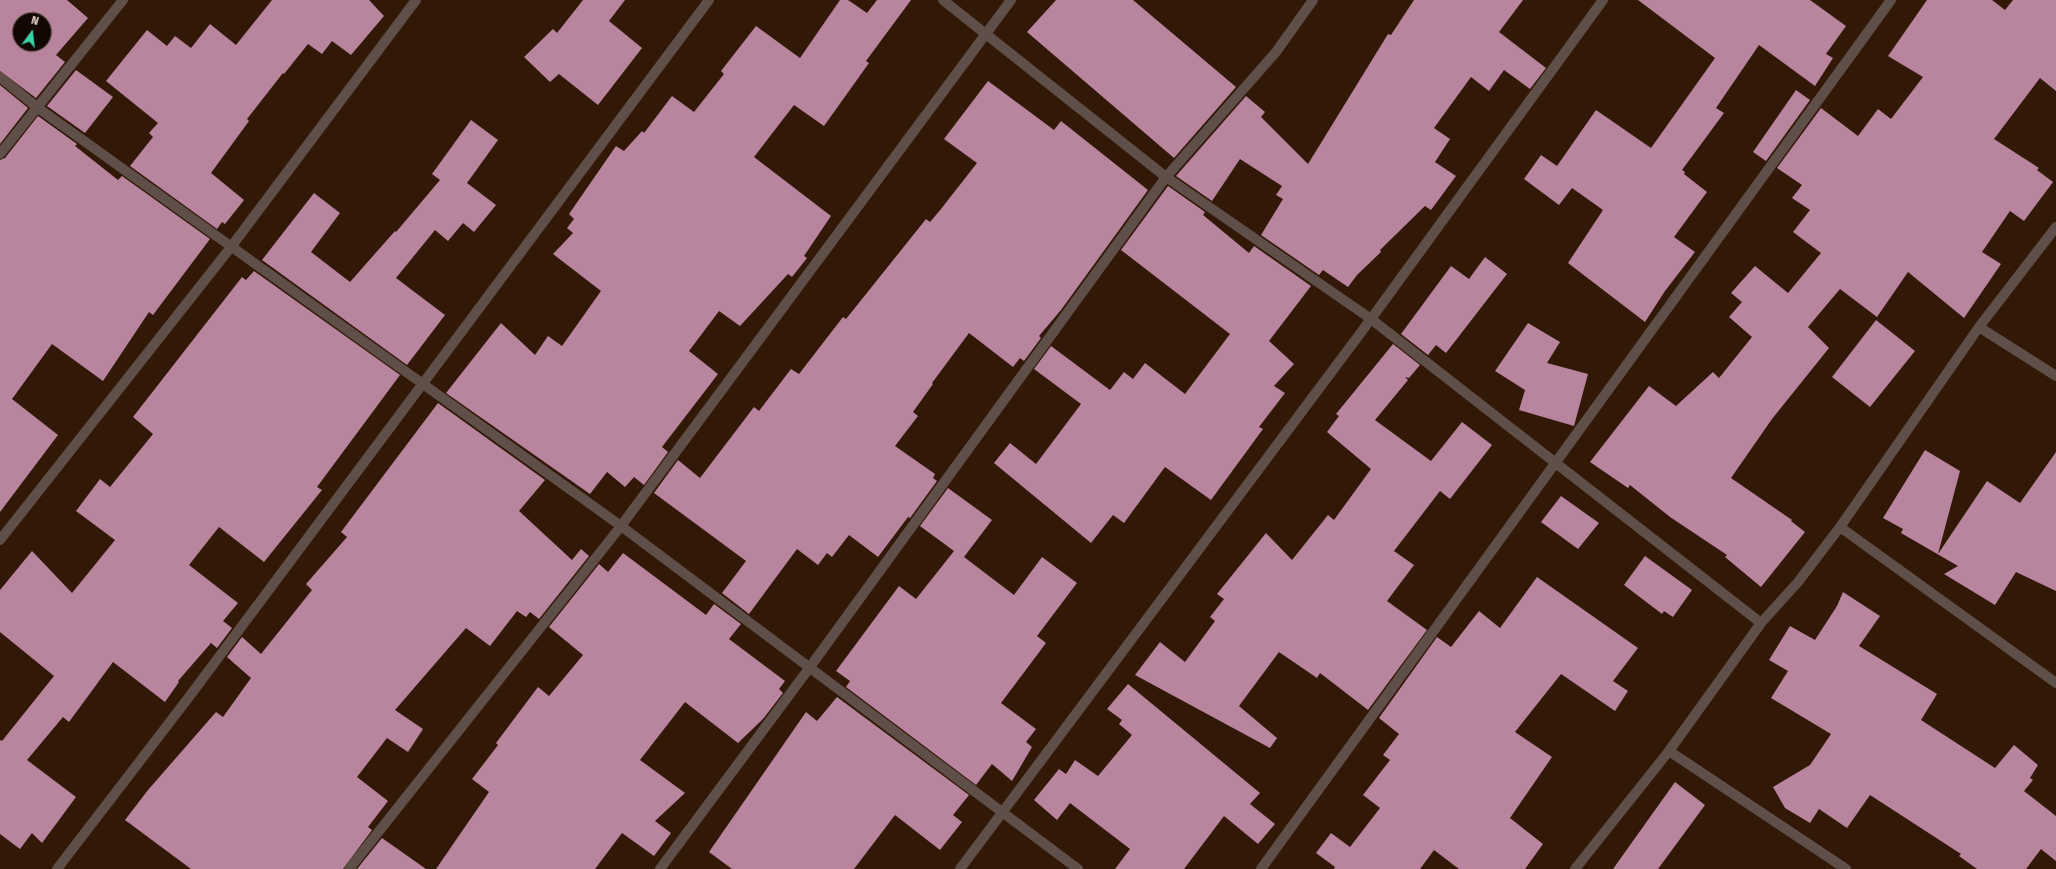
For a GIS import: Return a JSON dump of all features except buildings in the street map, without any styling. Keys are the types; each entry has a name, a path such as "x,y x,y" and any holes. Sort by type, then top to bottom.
{"street":[{"path":"0,154 123,0"},
{"path":"0,540 231,247 416,0"},
{"path":"57,869 189,697 709,0"},
{"path":"943,0 1166,177 1371,320 1761,623"},
{"path":"349,869 621,526 1011,0"},
{"path":"660,869 810,667 1166,177 1276,52 1313,0"},
{"path":"960,869 1004,813 1371,320 1602,0"},
{"path":"1261,869 1891,0"},
{"path":"0,77 38,108 621,526 1078,869"},
{"path":"1575,869 1669,751 1761,623 1798,582 1840,527 1979,327 2056,227"},
{"path":"1979,327 2056,376"},
{"path":"1840,527 2056,683"},
{"path":"1669,751 1846,869"}]}
